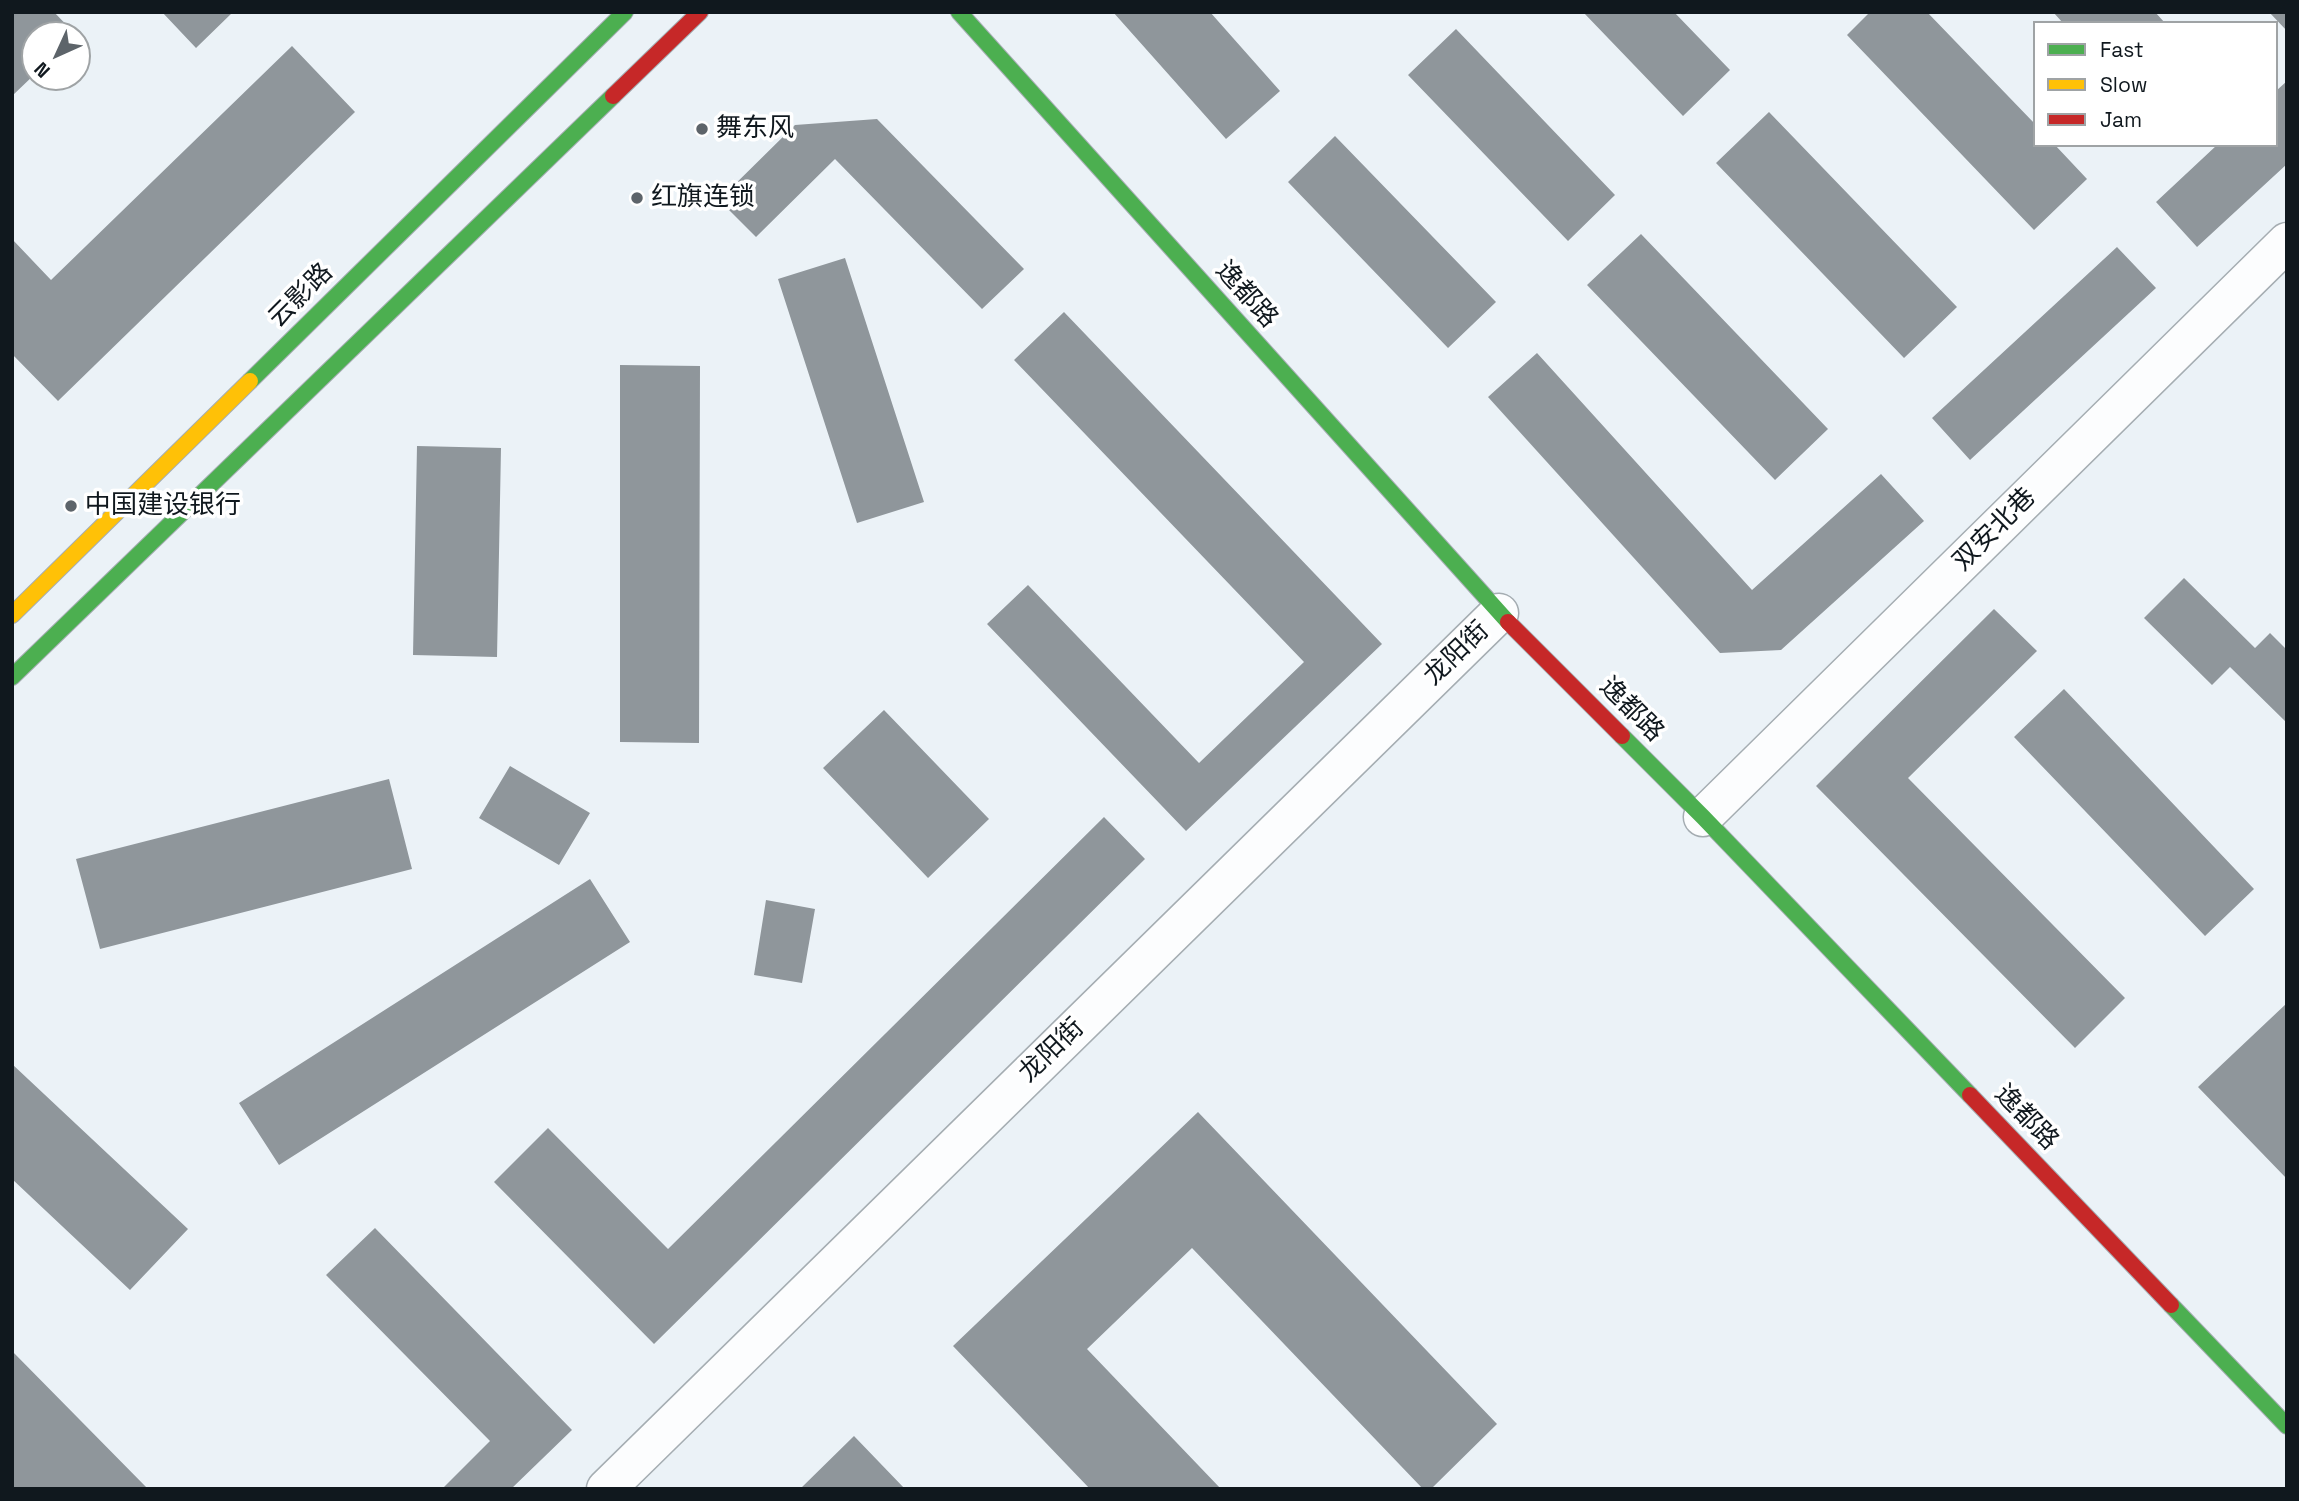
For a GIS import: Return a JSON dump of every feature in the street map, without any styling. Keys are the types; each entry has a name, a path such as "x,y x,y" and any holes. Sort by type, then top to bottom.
{"street":[{"name":"云影路","path":"12,615 625,12"},
{"path":"12,677 700,12"},
{"name":"逸都路","path":"959,12 1499,613 1703,817 2287,1426"},
{"name":"双安北巷","path":"1703,817 2287,242"},
{"name":"龙阳街","path":"606,1489 1499,613"}],"building":[{"path":"12,12 54,12 63,21 21,21 21,87 12,96"},
{"path":"162,12 233,12 196,48"},
{"path":"1113,12 1210,12 1280,91 1226,139"},
{"path":"1583,12 1674,12 1730,70 1683,116"},
{"path":"1870,12 1927,12 2033,122 2033,147 2057,147 2087,179 2034,230 1847,35"},
{"path":"2053,12 2155,12 2163,21 2061,21"},
{"path":"2269,12 2287,12 2287,31 2278,21"},
{"path":"1456,29 1615,195 1568,241 1408,75"},
{"path":"292,46 355,112 58,401 12,354 12,239 51,280"},
{"path":"2287,81 2287,164 2197,247 2156,202 2215,147 2278,147 2278,89"},
{"path":"1769,112 1957,307 1904,358 1716,163"},
{"path":"877,119 1024,269 982,309 835,159 756,237 719,200 795,125"},
{"path":"1335,136 1496,302 1448,348 1288,182"},
{"path":"1641,234 1828,429 1775,480 1587,285"},
{"path":"2117,247 2156,288 1970,460 1932,418"},
{"path":"845,258 924,502 857,523 778,279"},
{"path":"1064,312 1382,644 1186,831 987,624 1028,585 1199,763 1304,662 1014,360"},
{"path":"1537,353 1752,590 1881,474 1924,521 1781,650 1720,653 1488,397"},
{"path":"620,365 700,366 699,743 620,742"},
{"path":"417,446 501,448 497,657 413,655"},
{"path":"2184,578 2255,648 2270,633 2287,650 2287,723 2230,667 2212,685 2144,618"},
{"path":"1994,609 2037,651 1908,778 2125,998 2075,1048 1816,786"},
{"path":"2064,689 2254,889 2205,936 2014,737"},
{"path":"884,710 989,819 928,878 823,768"},
{"path":"510,766 590,813 559,865 479,818"},
{"path":"389,779 412,869 100,949 76,859"},
{"path":"1104,817 1145,859 654,1344 494,1182 548,1128 668,1249"},
{"path":"590,879 630,942 279,1165 239,1103"},
{"path":"766,900 815,909 802,983 754,975"},
{"path":"2287,1003 2287,1179 2198,1087"},
{"path":"12,1064 188,1229 130,1290 12,1179"},
{"path":"1198,1112 1497,1424 1431,1489 1423,1489 1192,1248 1087,1349 1221,1489 1090,1489 953,1346"},
{"path":"375,1228 572,1430 511,1489 442,1489 490,1441 326,1275"},
{"path":"12,1351 148,1489 12,1489"},
{"path":"854,1436 905,1489 800,1489"}],"traffic: fast":[{"path":"250,381 625,12"},
{"path":"959,12 1508,622"},
{"path":"12,677 613,96"},
{"path":"1622,736 1970,1095"},
{"path":"2171,1305 2287,1426"}],"traffic: slow":[{"path":"12,615 250,381"}],"traffic: jam":[{"path":"613,96 700,12"},
{"path":"1508,622 1622,736"},
{"path":"1970,1095 2171,1305"}],"place":[{"name":"舞东风","path":"702,129"},
{"name":"红旗连锁","path":"637,198"},
{"name":"中国建设银行","path":"71,506"}]}
